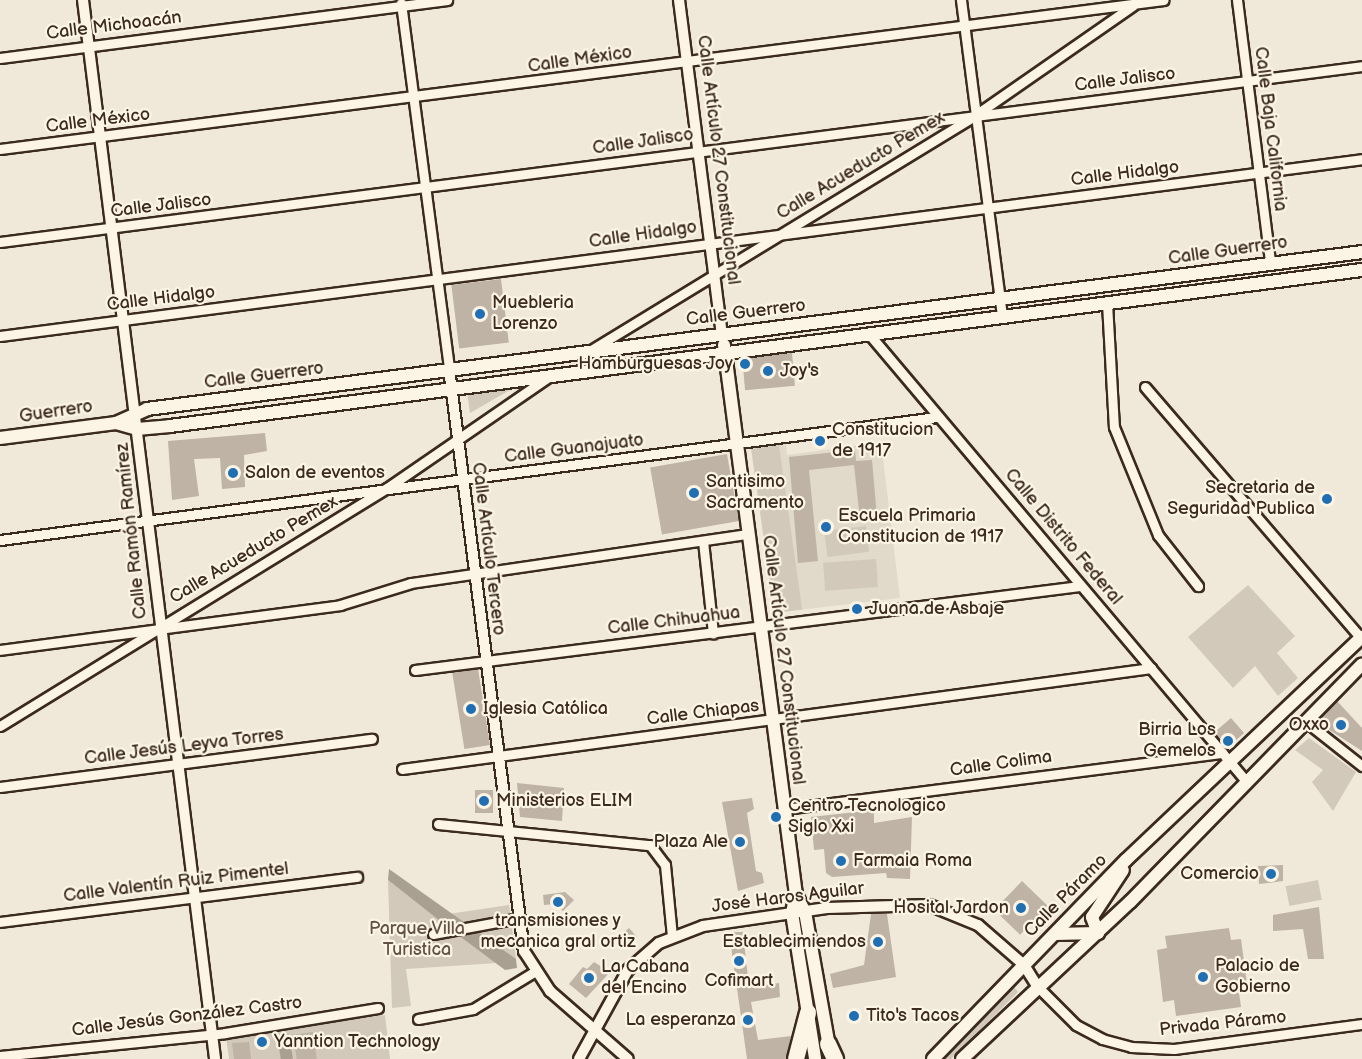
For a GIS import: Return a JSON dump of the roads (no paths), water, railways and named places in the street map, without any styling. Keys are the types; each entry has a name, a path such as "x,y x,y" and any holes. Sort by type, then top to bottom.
{"highway":[{"path":"796,1059 808,1013"}],"main road":[{"name":"Calle Guerrero","path":"135,411 591,350 1000,300 1362,252"},
{"name":"Calle Guerrero","path":"137,429 451,390 724,350 869,334 1362,270"},
{"name":"Calle Artículo 27 Constitucional","path":"722,335 796,895 805,912 831,1054"},
{"name":"Guerrero","path":"116,423 135,411"},
{"name":"Guerrero","path":"0,438 116,423 137,429"},
{"path":"1227,758 1361,638"},
{"path":"962,1059 1037,986 1098,933 1362,664"},
{"name":"Calle Páramo","path":"933,1059 1227,758"},
{"path":"1098,933 1092,917 1126,860"},
{"name":"Calle Artículo 27 Constitucional","path":"796,895 792,913 815,1059"},
{"path":"1055,934 1098,933"}],"street":[{"name":"Calle Ramón Ramírez","path":"83,0 215,1059"},
{"name":"Calle Michoacán","path":"0,58 402,3 447,0"},
{"name":"Calle Artículo 27 Constitucional","path":"679,0 722,335"},
{"path":"961,0 974,116 1002,317"},
{"name":"Calle México","path":"0,149 413,99 964,23 1163,0"},
{"name":"Calle Baja California","path":"1237,0 1249,80 1270,263"},
{"name":"Calle Acueducto Pemex","path":"591,350 974,116 1138,2"},
{"name":"Calle Artículo Tercero","path":"402,3 435,280 449,369 524,951 534,972 628,1059"},
{"name":"Calle Jalisco","path":"0,242 1362,66"},
{"name":"Calle Hidalgo","path":"0,336 1362,159"},
{"path":"1107,303 1114,427 1158,535 1198,586"},
{"name":"Calle Distrito Federal","path":"869,334 1246,781"},
{"name":"Calle Acueducto Pemex","path":"0,726 387,488 550,376"},
{"path":"1145,387 1361,638"},
{"name":"Calle Guanajuato","path":"0,540 149,518 463,480 938,417"},
{"path":"0,650 160,626 340,606 404,585 748,534"},
{"path":"703,540 713,633"},
{"name":"Calle Chihuahua","path":"415,670 1080,586"},
{"name":"Calle Chiapas","path":"402,769 499,754 773,721 1151,668"},
{"path":"1305,721 1362,766"},
{"name":"Calle Jesús Leyva Torres","path":"0,787 372,739"},
{"name":"Calle Colima","path":"784,809 1227,758"},
{"path":"438,824 509,829 654,848 665,865 672,936"},
{"name":"Calle Valentín Ruiz Pimentel","path":"0,922 357,877"},
{"name":"José Haros Aguilar","path":"579,1059 628,970 672,936 703,926 873,904 929,905 968,919 1024,965 1037,986"},
{"path":"434,934 519,918"},
{"path":"418,1018 473,1009 534,972"},
{"name":"Privada Páramo","path":"1037,986 1076,1025 1102,1040 1131,1047 1174,1049 1362,1024"},
{"name":"Calle Jesús González Castro","path":"0,1056 212,1034 378,1008"}],"place":[{"name":"Muebleria Lorenzo","path":"480,314"},
{"name":"Hamburguesas Joy","path":"745,364"},
{"name":"Joy's","path":"768,371"},
{"name":"Constitucion de 1917","path":"820,441"},
{"name":"Salon de eventos","path":"233,473"},
{"name":"Santisimo Sacramento","path":"694,493"},
{"name":"Secretaria de Seguridad Publica","path":"1327,499"},
{"name":"Escuela Primaria Constitucion de 1917","path":"826,527"},
{"name":"Juana de Asbaje","path":"857,609"},
{"name":"Iglesia Católica","path":"471,709"},
{"name":"Oxxo","path":"1341,725"},
{"name":"Birria Los Gemelos","path":"1228,741"},
{"name":"Ministerios ELIM","path":"484,801"},
{"name":"Centro Tecnologico Siglo Xxi","path":"776,817"},
{"name":"Plaza Ale","path":"740,842"},
{"name":"Farmaia Roma","path":"841,861"},
{"name":"Comercio","path":"1271,874"},
{"name":"transmisiones y mecanica gral ortiz","path":"558,902"},
{"name":"Hosital Jardon","path":"1021,908"},
{"name":"Establecimiendos","path":"878,942"},
{"name":"Cofimart","path":"739,961"},
{"name":"Palacio de Gobierno","path":"1203,977"},
{"name":"La Cabana del Encino","path":"589,978"},
{"name":"Tito's Tacos","path":"854,1016"},
{"name":"La esperanza","path":"748,1020"},
{"name":"Yanntion Technology","path":"262,1042"}],"park label":[{"name":"Parque Villa Turistica","path":"417,940"}]}
